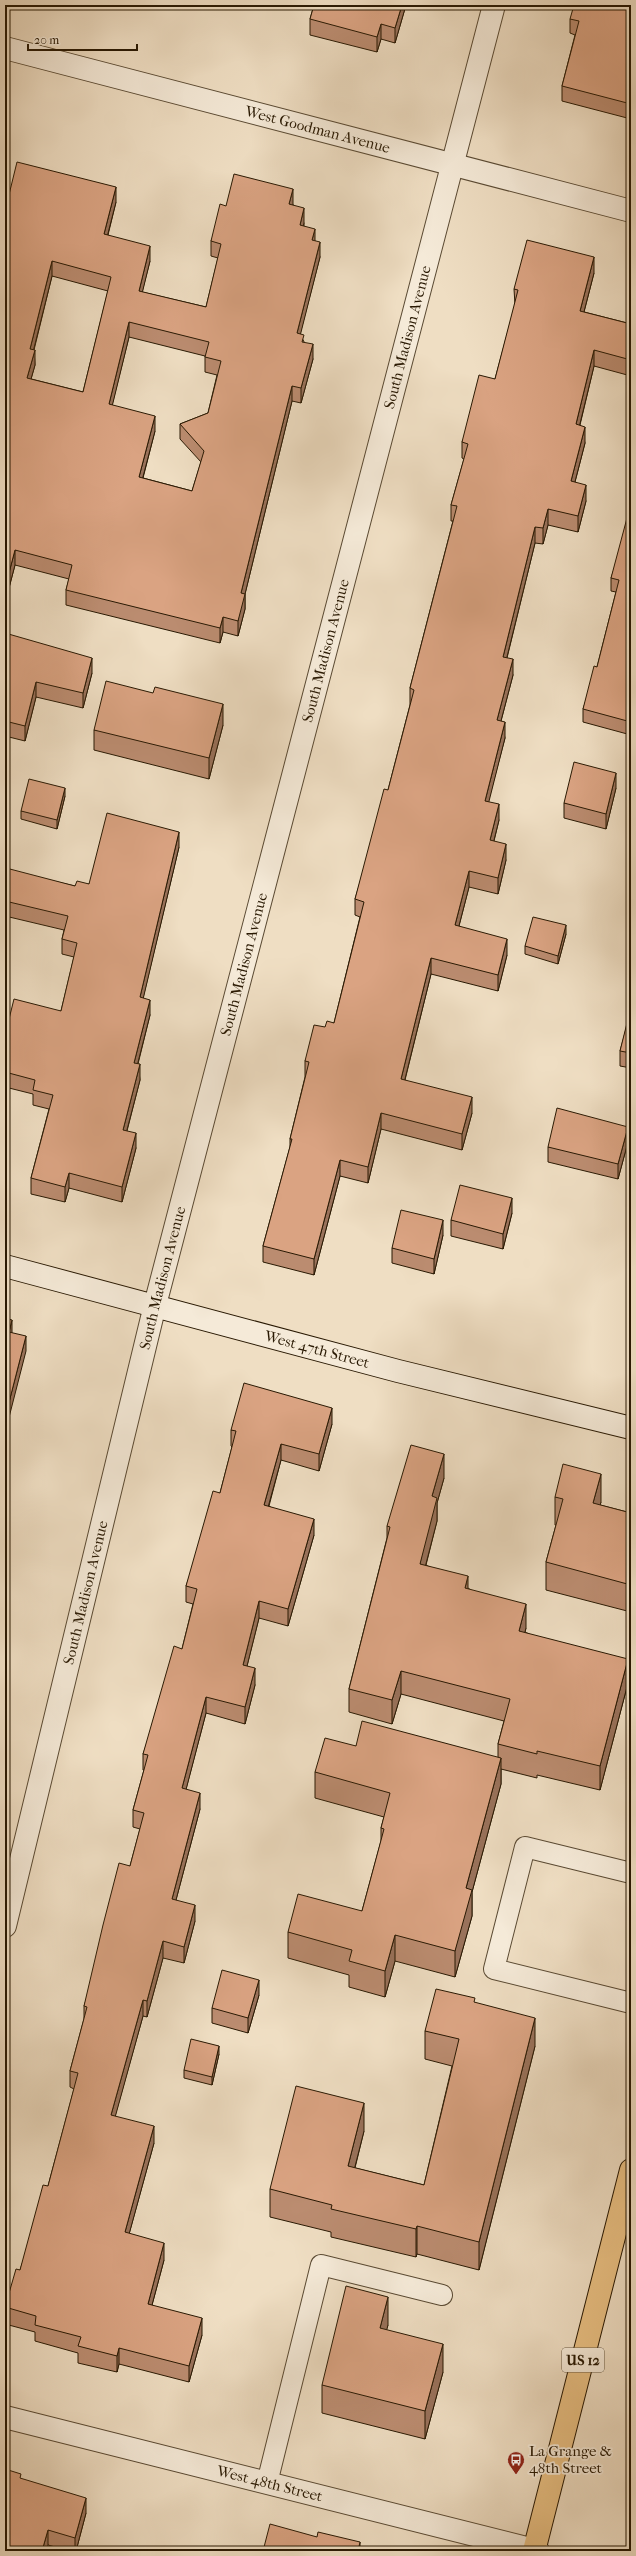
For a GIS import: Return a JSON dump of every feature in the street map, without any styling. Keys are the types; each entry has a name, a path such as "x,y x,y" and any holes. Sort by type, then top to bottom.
{"main road":[{"name":"US 12","path":"536,2551 631,2170"}],"street":[{"name":"South Madison Avenue","path":"5,1926 155,1305 494,5"},
{"name":"West Goodman Avenue","path":"5,48 631,211"},
{"name":"West 47th Street","path":"5,1266 398,1371 631,1428"},
{"name":"West 48th Street","path":"5,2417 536,2551"}],"lane":[{"path":"631,1873 525,1847 494,1969 631,2003"},
{"path":"267,2483 321,2265 442,2295"}],"building":[{"path":"314,5 402,5 395,28 381,24 377,37 310,19"},
{"path":"574,5 631,5 631,104 562,86 579,21 570,19"},
{"path":"17,162 116,187 104,234 150,246 139,291 206,307 221,244 211,241 220,204 226,206 234,174 293,189 289,204 304,208 300,225 315,229 312,240 320,242 297,333 304,335 302,342 313,344 301,388 292,386 241,593 245,594 238,621 223,617 220,628 66,590 72,565 15,550 5,588 5,211","holes":["52,261 111,277 83,392 27,378 35,350 30,349","129,322 209,342 205,357 221,361 208,413 180,424 204,451 192,491 139,477 155,416 109,404"]},
{"path":"527,240 594,257 580,311 631,324 631,360 594,350 576,424 585,427 571,481 586,485 578,516 548,509 543,528 535,527 503,657 513,659 497,720 505,722 485,801 499,804 490,840 506,844 498,878 469,871 455,925 507,939 498,975 431,958 401,1079 472,1097 462,1134 381,1113 368,1167 340,1160 314,1259 263,1246 292,1139 290,1139 309,1062 305,1061 314,1025 325,1027 327,1021 334,1023 364,902 355,899 384,789 388,790 414,690 410,688 457,506 451,505 468,444 462,442 479,375 495,379 518,290 514,289"},
{"path":"627,518 631,519 631,722 583,709 594,666 597,667 619,580 611,578"},
{"path":"5,633 92,658 83,693 36,682 25,726 5,721"},
{"path":"106,681 153,693 155,687 223,704 209,758 94,730"},
{"path":"574,762 616,773 606,814 564,803"},
{"path":"29,779 65,788 57,820 21,811"},
{"path":"107,813 179,832 140,997 150,1000 134,1063 140,1064 123,1130 136,1133 122,1187 69,1173 65,1187 31,1178 53,1095 33,1090 35,1080 5,1072 5,1031 14,999 61,1011 77,943 62,939 68,916 5,901 5,870 6,868 75,886 77,881 89,884"},
{"path":"533,917 566,925 558,956 525,946"},
{"path":"631,1011 631,1053 620,1051"},
{"path":"557,1108 628,1127 618,1164 548,1147"},
{"path":"460,1185 512,1198 503,1234 451,1220"},
{"path":"401,1210 443,1220 434,1259 392,1248"},
{"path":"5,1318 12,1320 9,1332 26,1336 5,1418"},
{"path":"244,1383 332,1408 319,1454 281,1444 264,1505 314,1519 288,1609 259,1601 243,1665 255,1668 245,1707 206,1697 182,1788 200,1793 172,1899 195,1905 184,1947 163,1941 147,2001 143,2000 111,2115 154,2126 125,2232 164,2243 148,2304 202,2318 189,2366 119,2348 117,2356 78,2346 81,2337 35,2325 36,2316 5,2307 16,2269 20,2270 43,2185 48,2186 78,2073 70,2071 87,2007 84,2006 103,1925 119,1863 130,1866 144,1813 133,1810 148,1755 143,1754 174,1646 182,1649 197,1589 186,1586 213,1491 220,1493 236,1431 231,1430"},
{"path":"411,1445 444,1454 432,1496 437,1498 420,1564 468,1576 465,1588 526,1604 519,1631 628,1659 600,1766 537,1751 537,1754 498,1744 510,1699 401,1671 392,1700 349,1689 390,1527 387,1526"},
{"path":"563,1464 601,1474 593,1503 631,1513 631,1585 546,1562 563,1499 555,1497"},
{"path":"362,1721 501,1758 466,1888 472,1890 455,1951 395,1935 385,1971 349,1961 352,1950 288,1932 298,1894 362,1911 384,1829 381,1828 390,1793 315,1772 325,1738 356,1746"},
{"path":"222,1970 259,1980 248,2018 212,2008"},
{"path":"436,1989 475,1998 474,2002 535,2018 479,2242 417,2226 416,2229 331,2209 332,2205 270,2189 296,2086 364,2103 348,2166 424,2185 459,2039 425,2031"},
{"path":"191,2039 219,2046 212,2077 184,2070"},
{"path":"346,2286 388,2297 380,2328 443,2344 425,2411 322,2385"},
{"path":"5,2469 21,2474 20,2478 86,2498 75,2538 48,2530 42,2551 5,2551"},
{"path":"270,2524 317,2537 318,2532 360,2542 358,2551 263,2551"}],"place":[{"name":"La Grange & 48th Street","path":"516,2475"}]}
